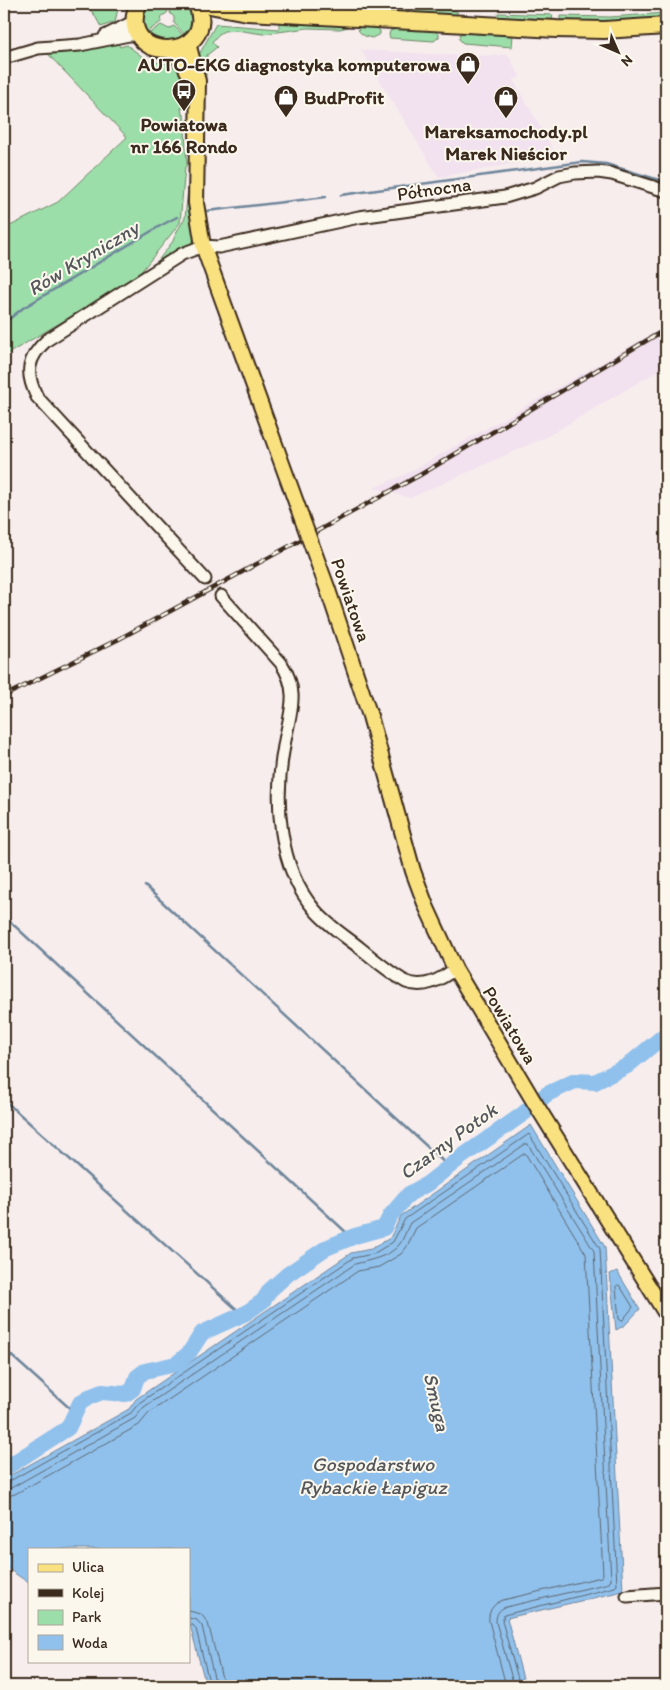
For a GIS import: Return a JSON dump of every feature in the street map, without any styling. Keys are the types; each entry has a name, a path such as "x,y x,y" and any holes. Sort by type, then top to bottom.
{"highway":[{"path":"138,4 138,28 146,42 155,48 170,50 180,48 188,43 196,34 200,22 197,4"},
{"path":"204,4 247,12"},
{"path":"200,22 217,14 326,10 582,30 666,26"}],"main road":[{"name":"Powiatowa","path":"188,43 191,61 197,75 196,203 203,246 328,590 373,723 413,871 426,906 455,969 542,1115 666,1314"},
{"name":"Powiatowa","path":"170,50 184,64 197,93"}],"street":[{"path":"4,58 38,48 97,41 138,28"},
{"name":"Północna","path":"203,246 220,247 359,217 506,196 535,188 559,176 575,172 612,174 666,191"},
{"path":"203,246 182,254 47,340 36,350 31,360 29,372 31,385 37,397 205,578"},
{"path":"221,596 281,663 288,673 292,685 293,697 283,748 280,777 281,819 288,859 304,894 313,908 326,922 406,982 414,985 428,983 442,978 455,969"},
{"path":"627,1596 666,1593"}],"shaded area":[{"path":"413,4 566,4 569,12"},
{"path":"361,50 464,56 508,55 520,77 513,80 557,156 439,177"},
{"path":"666,326 666,366 546,437 410,498 374,488 406,474"}],"green space":[{"path":"84,4 119,4 115,22 101,27 94,14"},
{"path":"146,4 170,4 167,13 162,16 161,22 147,32 143,18"},
{"path":"172,4 191,6 191,21 185,35 174,23 174,17 170,13"},
{"path":"331,4 408,8 409,11 407,13 338,9"},
{"path":"414,8 457,11 457,15 416,13"},
{"path":"498,13 553,15 552,20 498,17"},
{"path":"666,13 666,18 653,19 613,21 560,20 560,16 610,17"},
{"path":"279,22 348,25 348,27 340,29 308,28 263,34 236,30 224,31 219,34 212,42 217,47 207,55 203,128 195,62 216,24 279,29"},
{"path":"161,25 169,29 174,26 184,36 166,41 148,34"},
{"path":"362,26 377,28 380,34 372,38 366,36 360,33 358,29"},
{"path":"396,29 435,31 439,34 439,37 434,41 390,38 390,31"},
{"path":"464,32 513,35 512,47 463,43 459,39 460,34"},
{"path":"118,43 120,47 127,45 148,61 170,64 177,69 183,82 184,108 181,108 182,114 184,114 187,165 185,167 180,223 136,278 4,356 4,229 58,202 127,137 47,53 83,50"},
{"path":"191,158 195,238 189,247 157,265 157,262 173,241 185,218"}],"water":[{"name":"Gospodarstwo Rybackie Łapiguz","path":"531,1125 605,1247 623,1591 507,1618 525,1686 206,1686 190,1625 190,1548 28,1548 28,1582 4,1566 4,1479 129,1409 136,1399 351,1253 371,1249 390,1238 401,1216"},
{"path":"617,1271 640,1309 625,1325 616,1330 610,1274"}],"waterway":[{"name":"Rów Kryniczny","path":"341,195 582,162 606,164 666,182"},
{"name":"Rów Kryniczny","path":"207,211 326,197"},
{"name":"Rów Kryniczny","path":"4,323 23,308 177,217"},
{"path":"145,886 447,1165"},
{"path":"4,916 348,1234"},
{"name":"Czarny Potok","path":"4,1469 68,1428 80,1403 89,1397 102,1392 126,1394 133,1389 137,1377 145,1371 176,1364 189,1353 202,1333 246,1313 263,1301 270,1290 288,1274 326,1248 355,1236 384,1228 390,1216 409,1194 427,1184 460,1158 523,1114 547,1094 575,1081 595,1082 627,1066 666,1034"},
{"path":"4,1100 243,1315"},
{"name":"Smuga","path":"384,1234 386,1227"},
{"path":"4,1349 75,1413"}],"railway":[{"path":"4,696 119,639 420,475 666,329"}],"place":[{"name":"AUTO-EKG diagnostyka komputerowa","path":"468,85"},
{"name":"Powiatowa nr 166 Rondo","path":"184,112"},
{"name":"BudProfit","path":"286,118"},
{"name":"Mareksamochody.pl Marek Nieścior","path":"506,119"}]}
